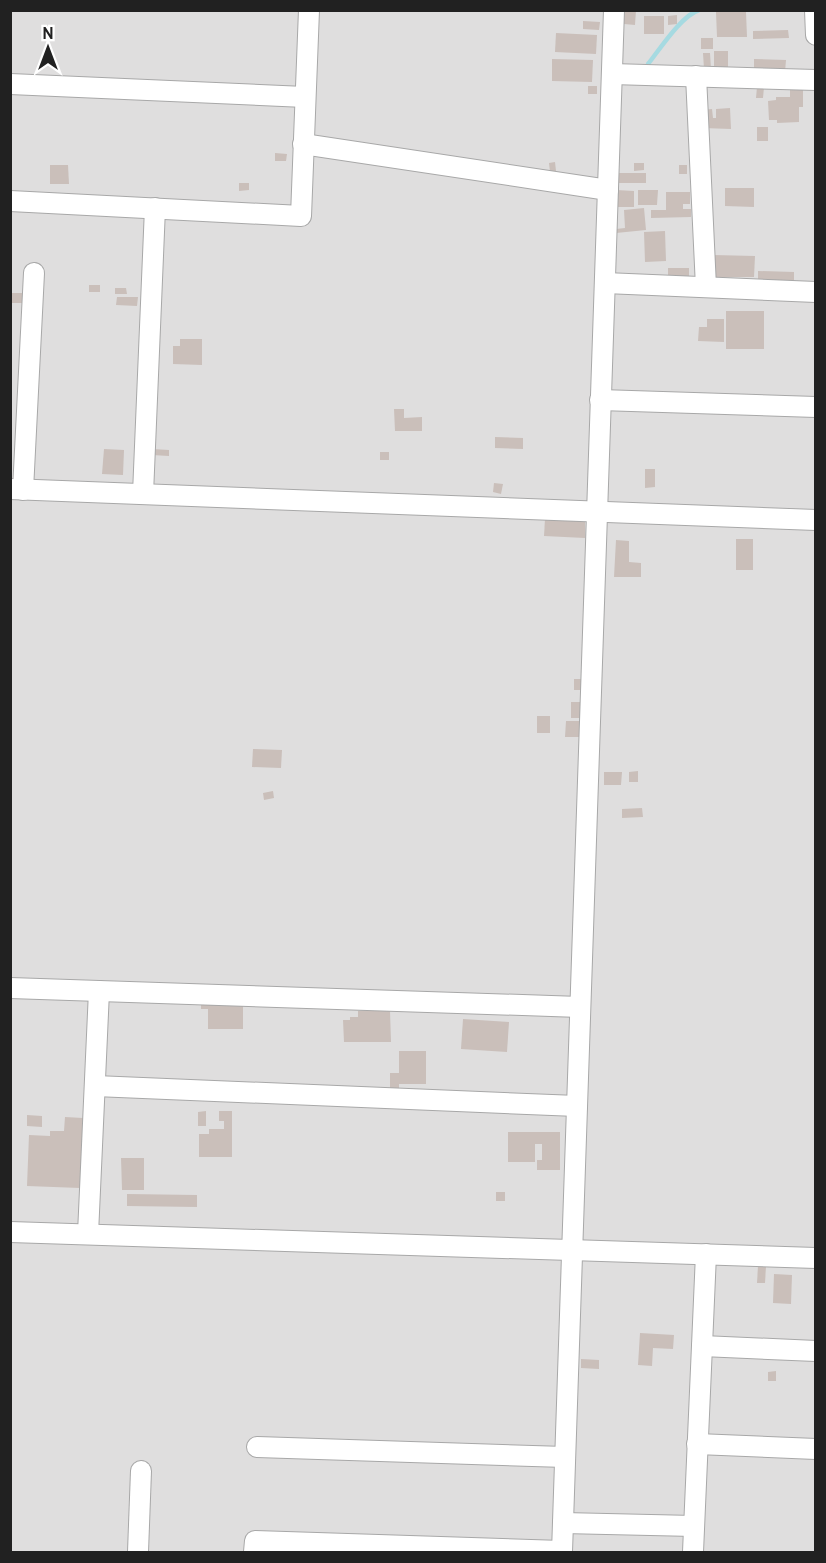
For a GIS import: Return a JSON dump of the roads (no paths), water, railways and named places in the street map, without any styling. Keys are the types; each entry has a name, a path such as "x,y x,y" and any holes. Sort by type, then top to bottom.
{"street":[{"path":"10,201 301,216 309,10"},
{"path":"255,1552 255,1540 562,1552 614,10"},
{"path":"815,10 816,35"},
{"path":"612,74 816,80"},
{"path":"696,76 706,287"},
{"path":"10,84 306,97"},
{"path":"303,144 608,190"},
{"path":"142,494 155,208"},
{"path":"34,273 17,490 816,520"},
{"path":"605,283 816,292"},
{"path":"600,400 816,407"},
{"path":"10,988 580,1007"},
{"path":"88,1234 99,991"},
{"path":"95,1086 577,1106"},
{"path":"10,1232 816,1258"},
{"path":"693,1552 706,1254"},
{"path":"702,1346 816,1351"},
{"path":"697,1444 816,1449"},
{"path":"257,1447 565,1457"},
{"path":"138,1552 141,1471"},
{"path":"563,1523 694,1526"}],"waterway":[{"path":"648,64 678,26 692,13 699,10"}]}
